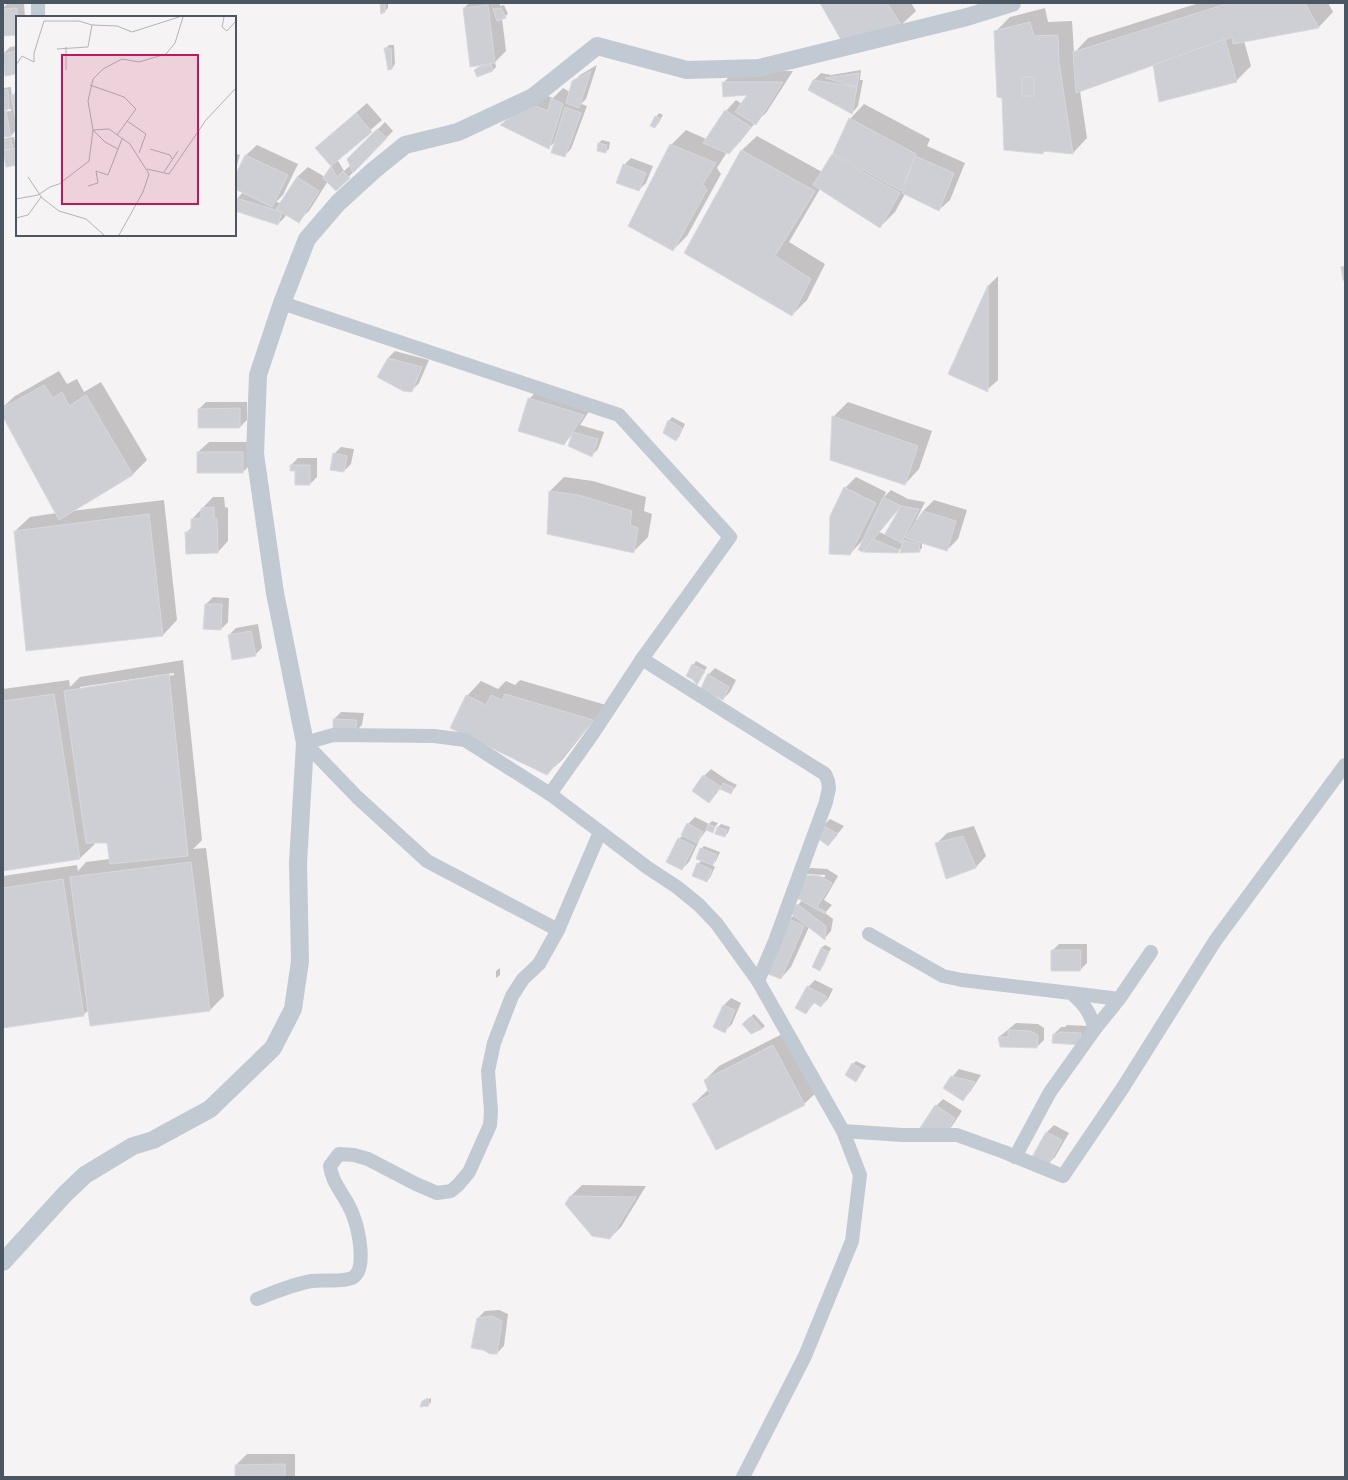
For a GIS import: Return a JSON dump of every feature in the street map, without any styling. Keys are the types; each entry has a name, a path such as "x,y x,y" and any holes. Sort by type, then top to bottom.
{"street":[{"path":"38,3 38,16"},
{"path":"3,1262 65,1194 85,1175 132,1146 153,1140 210,1109 273,1048 293,1009 300,961 298,863 305,743 275,592 254,454 258,375 282,303 307,239 338,203 373,171 405,145 458,132 533,97 596,46 687,70 759,68 967,16 1012,3"},
{"path":"282,303 619,415 730,537 642,659 594,732 550,794"},
{"path":"642,659 824,774 828,781 829,788 826,802 758,980"},
{"path":"305,743 333,735 434,736 465,740 550,794 648,868 677,887 699,905 717,924 758,980 843,1131 860,1175 852,1241 805,1356 743,1477"},
{"path":"305,743 357,797 427,861 558,930"},
{"path":"843,1131 902,1135 957,1136 1063,1176 1122,1090 1215,941 1345,765"},
{"path":"257,1299 282,1289 312,1281 343,1280 353,1277 358,1272 360,1260 358,1228 352,1212 330,1174 330,1166 339,1154 354,1155 368,1159 416,1184 437,1193 451,1191 469,1172 490,1125 491,1111 488,1071 494,1043 512,996 523,979 539,964 558,930 600,832"},
{"path":"869,934 943,976 962,980 1119,999"},
{"path":"1016,1157 1050,1092 1095,1029 1119,999 1151,952"},
{"path":"1071,993 1083,1003 1091,1015 1095,1029"}],"building":[{"path":"380,3 385,3 385,12 381,14"},
{"path":"820,3 887,3 902,26 843,43"},
{"path":"1229,3 1305,3 1319,28 1233,44 1232,37 1076,93 1073,52"},
{"path":"488,5 495,63 470,67 463,8"},
{"path":"17,8 16,35 3,36 3,9"},
{"path":"501,8 506,18 497,21 493,9"},
{"path":"1030,22 1034,36 1058,35 1059,62 1073,154 1043,151 1043,154 1004,150 1002,98 997,97 994,31"},
{"path":"1225,39 1237,82 1159,102 1153,65"},
{"path":"384,48 391,48 392,69 388,70"},
{"path":"16,51 16,74 5,76 3,54"},
{"path":"491,64 493,71 477,77 474,70"},
{"path":"591,71 579,108 566,103 572,81"},
{"path":"859,73 857,87 825,78"},
{"path":"1022,77 1034,77 1034,96 1022,96"},
{"path":"813,80 857,87 852,114 808,90"},
{"path":"722,82 783,82 756,125 735,112 747,95 723,97"},
{"path":"3,90 8,90 9,108 6,111 3,110"},
{"path":"16,94 16,117 15,117 11,95"},
{"path":"551,98 563,104 549,149 500,125 528,103 548,111"},
{"path":"565,107 581,113 565,157 551,153"},
{"path":"725,110 751,127 729,154 703,143"},
{"path":"3,111 6,111 11,137 3,137"},
{"path":"356,113 372,132 331,166 315,148"},
{"path":"655,116 660,118 655,128 650,126"},
{"path":"849,118 916,154 901,191 833,153"},
{"path":"377,129 387,138 353,173 347,159"},
{"path":"11,139 13,149 3,150 3,141"},
{"path":"598,143 607,145 606,153 597,151"},
{"path":"670,144 716,163 703,184 707,190 673,251 628,226"},
{"path":"16,148 16,165 6,167 3,151"},
{"path":"741,150 815,191 775,256 811,279 792,316 684,253"},
{"path":"832,154 900,193 880,228 813,185"},
{"path":"245,155 288,175 272,207 236,189 236,174"},
{"path":"915,156 954,173 939,211 902,193"},
{"path":"623,164 646,173 639,191 616,183"},
{"path":"331,166 337,177 343,171 350,178 336,191 323,178"},
{"path":"297,177 319,191 299,223 276,209"},
{"path":"236,198 282,212 278,225 236,211"},
{"path":"1345,266 1345,281 1343,280 1341,267"},
{"path":"988,285 988,392 948,374"},
{"path":"388,358 422,367 412,392 403,391 377,377"},
{"path":"44,385 53,398 62,392 69,406 86,395 133,475 59,520 3,417 3,408"},
{"path":"528,398 584,415 564,445 518,431"},
{"path":"240,408 240,428 198,428 198,409"},
{"path":"832,416 918,446 905,485 830,460"},
{"path":"668,420 682,428 676,441 663,433"},
{"path":"573,432 598,439 592,457 568,446"},
{"path":"197,452 243,452 243,473 197,473"},
{"path":"333,453 347,456 344,472 330,470"},
{"path":"290,465 310,465 310,485 295,485 295,471 290,471"},
{"path":"844,487 876,503 850,555 829,554 830,516"},
{"path":"549,491 578,495 632,511 630,525 638,528 634,553 547,534"},
{"path":"883,497 901,506 863,552 858,550"},
{"path":"901,506 919,509 901,543 885,534"},
{"path":"214,507 214,517 217,519 218,553 186,554 185,532 191,532 191,519 201,518 201,508"},
{"path":"923,511 956,521 947,551 905,538"},
{"path":"149,514 163,636 26,651 14,531"},
{"path":"873,539 899,550 898,553 863,552"},
{"path":"903,540 919,544 920,552 900,553"},
{"path":"205,604 222,604 221,630 203,629"},
{"path":"251,631 256,656 232,660 228,635"},
{"path":"692,664 705,671 697,685 692,679 686,676"},
{"path":"708,673 729,687 723,700 700,690"},
{"path":"169,674 188,856 110,864 107,843 86,843 64,691"},
{"path":"54,694 80,859 3,871 3,701"},
{"path":"505,694 593,720 547,775 450,728 466,695 486,705 491,695 502,700"},
{"path":"333,719 357,720 355,733 333,735"},
{"path":"703,775 721,787 709,803 692,791"},
{"path":"723,783 734,788 731,794 720,789"},
{"path":"687,823 703,832 697,843 681,835"},
{"path":"708,824 715,827 713,833 706,830"},
{"path":"822,825 838,834 828,846 816,837"},
{"path":"717,827 727,830 725,837 715,834"},
{"path":"963,836 976,868 946,879 935,843"},
{"path":"678,838 694,846 682,870 666,862"},
{"path":"700,848 717,855 713,865 696,859"},
{"path":"191,862 210,1011 90,1026 70,877"},
{"path":"697,863 712,870 707,882 692,876"},
{"path":"802,875 820,876 832,883 817,907 826,912 825,914 795,897"},
{"path":"63,879 84,1016 3,1028 3,888"},
{"path":"797,904 826,926 825,940 790,913"},
{"path":"789,919 804,926 781,979 765,973"},
{"path":"821,948 829,952 820,971 812,967"},
{"path":"1051,950 1081,950 1080,971 1051,971"},
{"path":"807,986 827,997 821,1007 813,1002 806,1014 795,1008"},
{"path":"723,1005 735,1010 725,1033 713,1027"},
{"path":"751,1016 762,1029 751,1034 742,1024"},
{"path":"1008,1030 1030,1031 1038,1035 1037,1048 1000,1047 998,1037 1008,1037"},
{"path":"1059,1032 1081,1033 1080,1045 1052,1043 1053,1034 1059,1034"},
{"path":"773,1045 805,1105 716,1150 692,1104 710,1095 704,1080"},
{"path":"852,1063 863,1070 856,1082 845,1075"},
{"path":"951,1076 975,1082 963,1101 943,1088"},
{"path":"935,1105 955,1118 945,1134 920,1128"},
{"path":"1046,1132 1062,1140 1048,1166 1032,1157"},
{"path":"570,1196 636,1197 610,1239 592,1236 565,1204"},
{"path":"492,1316 502,1321 497,1354 490,1354 483,1350 471,1348 477,1318"},
{"path":"428,1398 429,1406 420,1407 422,1401"},
{"path":"285,1464 285,1477 235,1477 235,1465"}]}
